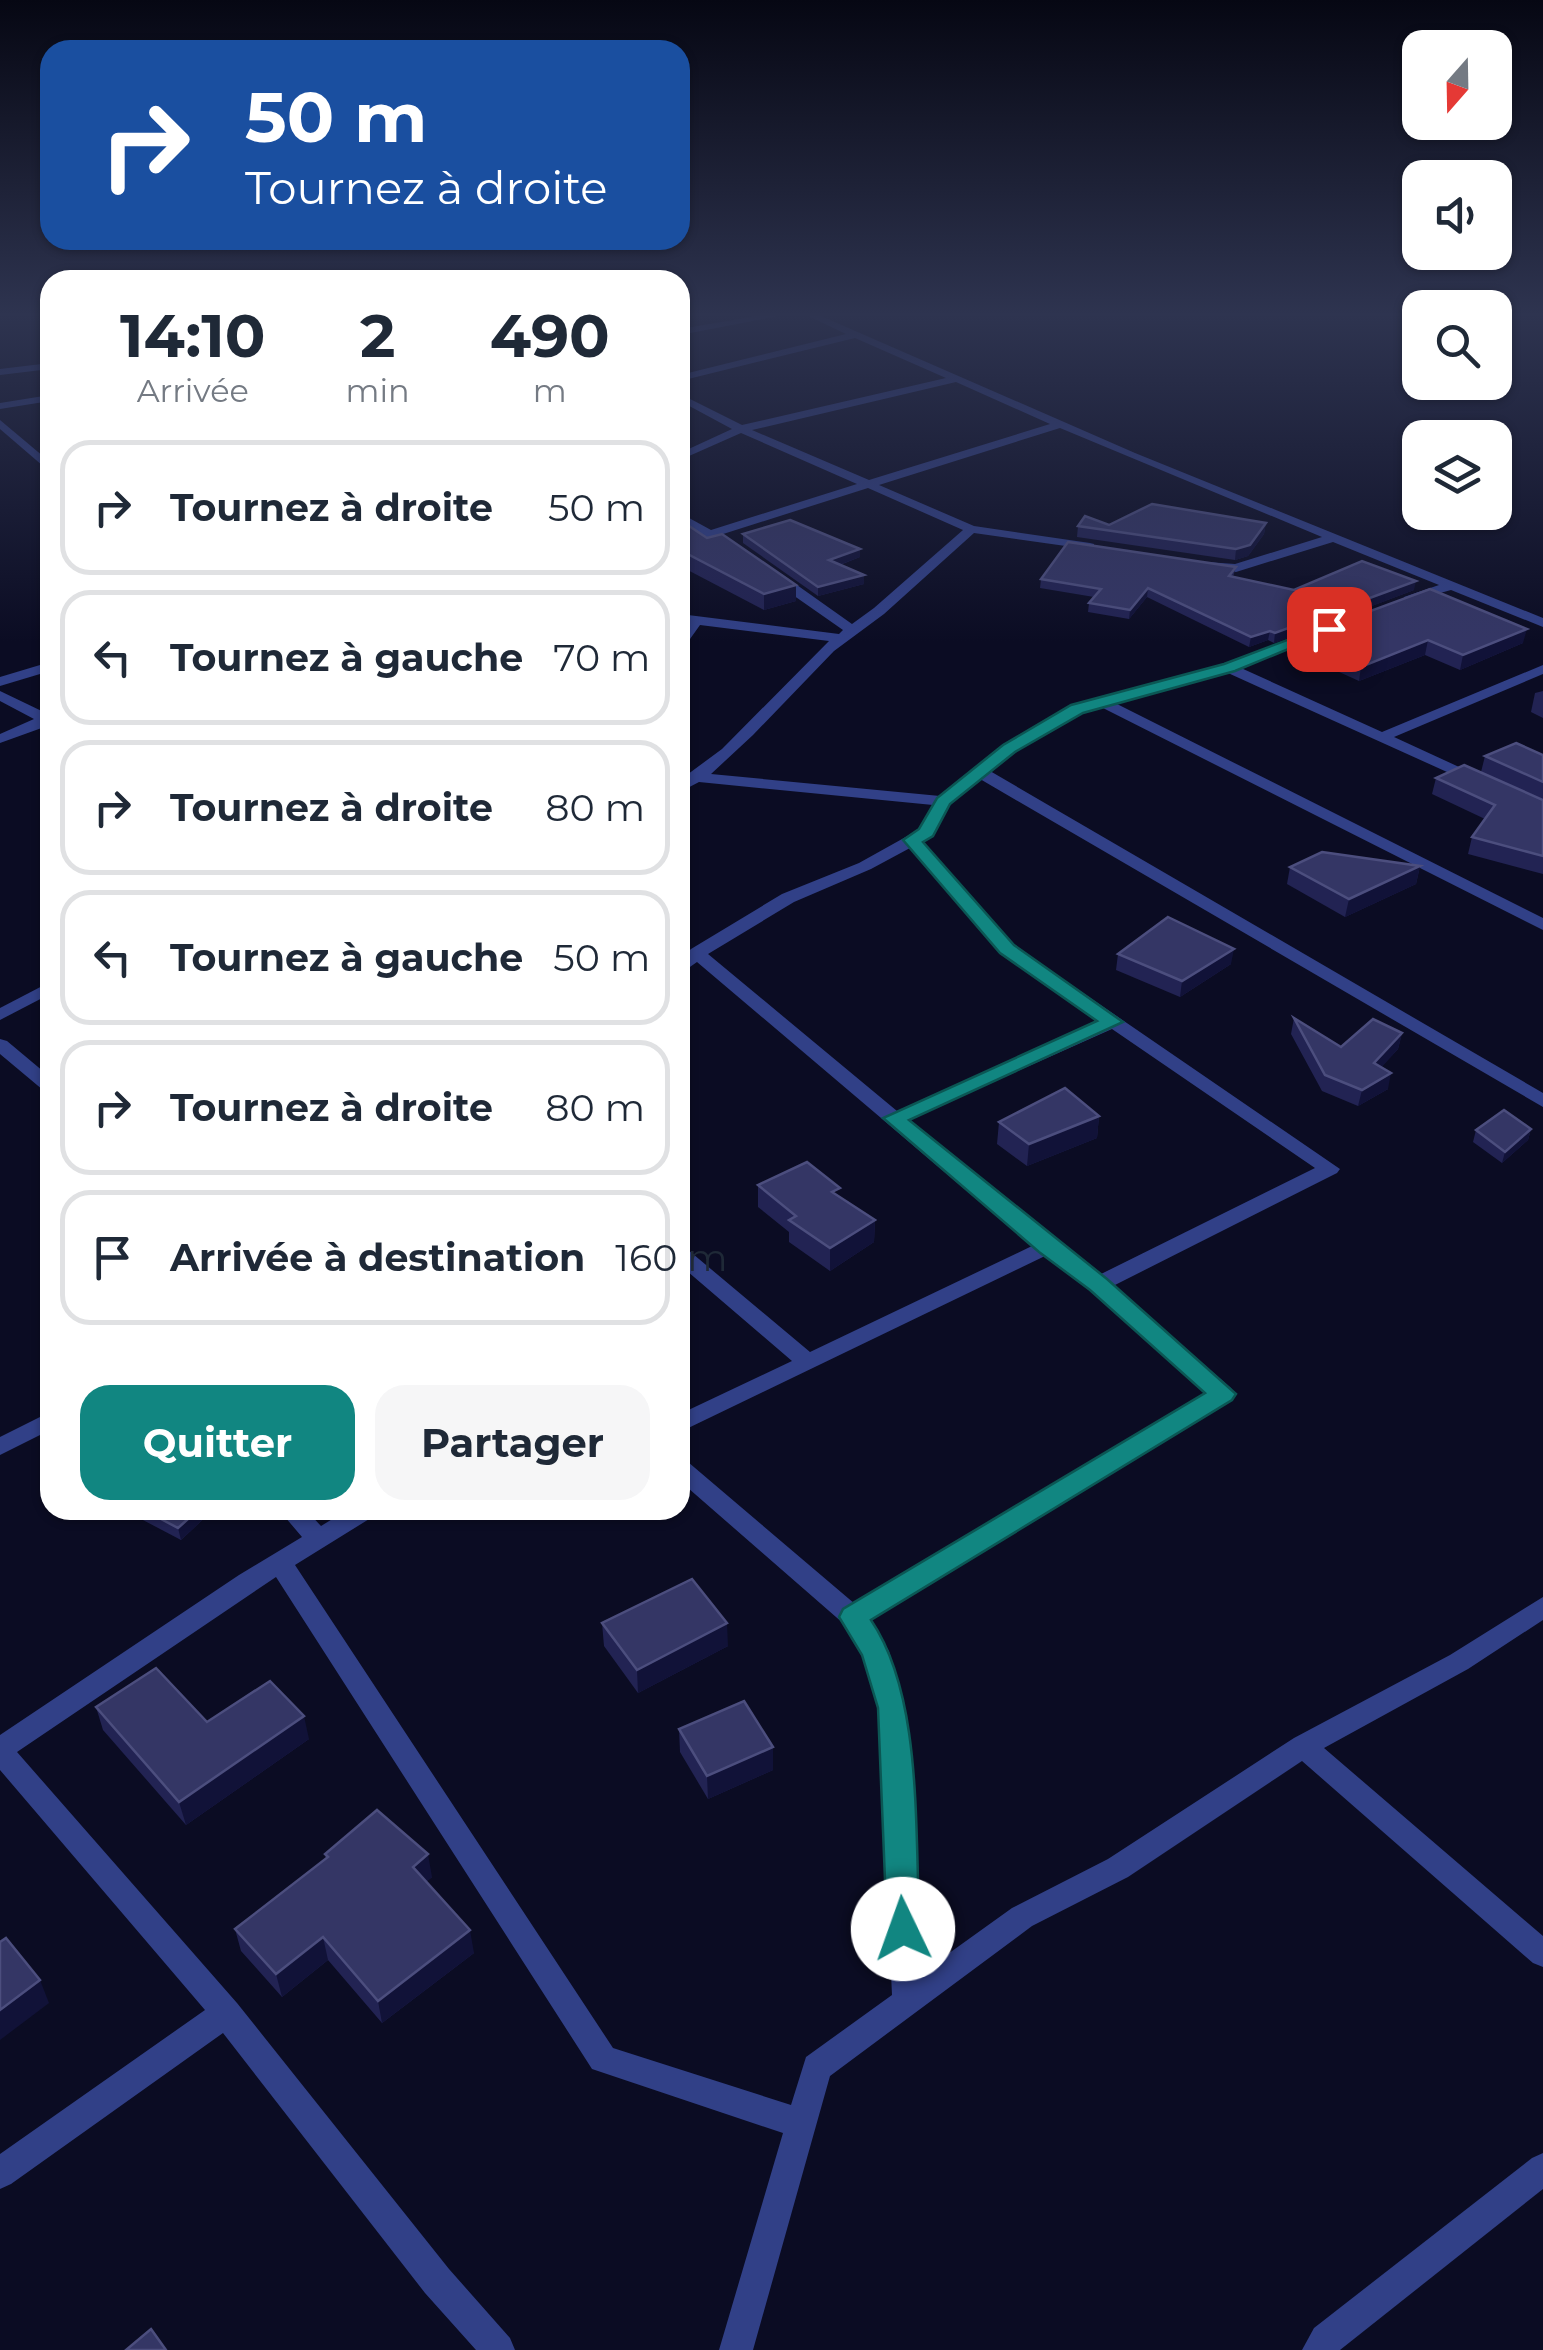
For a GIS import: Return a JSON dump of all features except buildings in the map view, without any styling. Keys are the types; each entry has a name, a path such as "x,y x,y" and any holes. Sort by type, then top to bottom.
{"street":[{"path":"0,423 40,459"},
{"path":"727,423 970,529 1109,550"},
{"path":"690,452 740,430 771,423"},
{"path":"1057,423 1543,623"},
{"path":"714,533 1060,424"},
{"path":"690,522 714,533 846,634"},
{"path":"690,781 744,740 846,634 879,612 970,529"},
{"path":"1202,564 1236,568 1336,537"},
{"path":"1398,604 1450,586"},
{"path":"690,619 846,634"},
{"path":"690,630 698,620"},
{"path":"690,960 788,898 865,866 926,832 943,802 1009,748 1077,709 1229,668 1329,629"},
{"path":"1229,668 1489,786"},
{"path":"0,682 40,669"},
{"path":"1382,737 1543,669"},
{"path":"0,694 40,716"},
{"path":"1100,701 1543,924"},
{"path":"0,738 40,723"},
{"path":"980,772 1543,1101"},
{"path":"698,777 943,802"},
{"path":"912,840 1007,949 1330,1169 1098,1285"},
{"path":"697,953 1047,1247 1098,1285 1223,1394 853,1617"},
{"path":"0,1015 40,993"},
{"path":"894,1118 1112,1022"},
{"path":"0,1045 40,1078"},
{"path":"690,1419 1047,1247"},
{"path":"690,1262 807,1360"},
{"path":"0,1447 40,1425"},
{"path":"690,1477 853,1617 876,1652 892,1708 907,2002"},
{"path":"300,1520 318,1539"},
{"path":"349,1520 280,1562 0,1750 226,2013 437,2282 498,2350"},
{"path":"280,1562 603,2059 802,2124"},
{"path":"736,2350 817,2068 1022,1917 1118,1868 1302,1746 1458,1662 1543,1607"},
{"path":"1302,1746 1543,1954"},
{"path":"0,2173 226,2013"},
{"path":"1330,2347 1543,2168"}],"route":[{"path":"903,1929 892,1708 876,1652 853,1617 1223,1394 1098,1285 894,1118 1112,1022 1007,949 912,840 926,832 943,802 1009,748 1077,709 1229,668 1329,629"}]}
